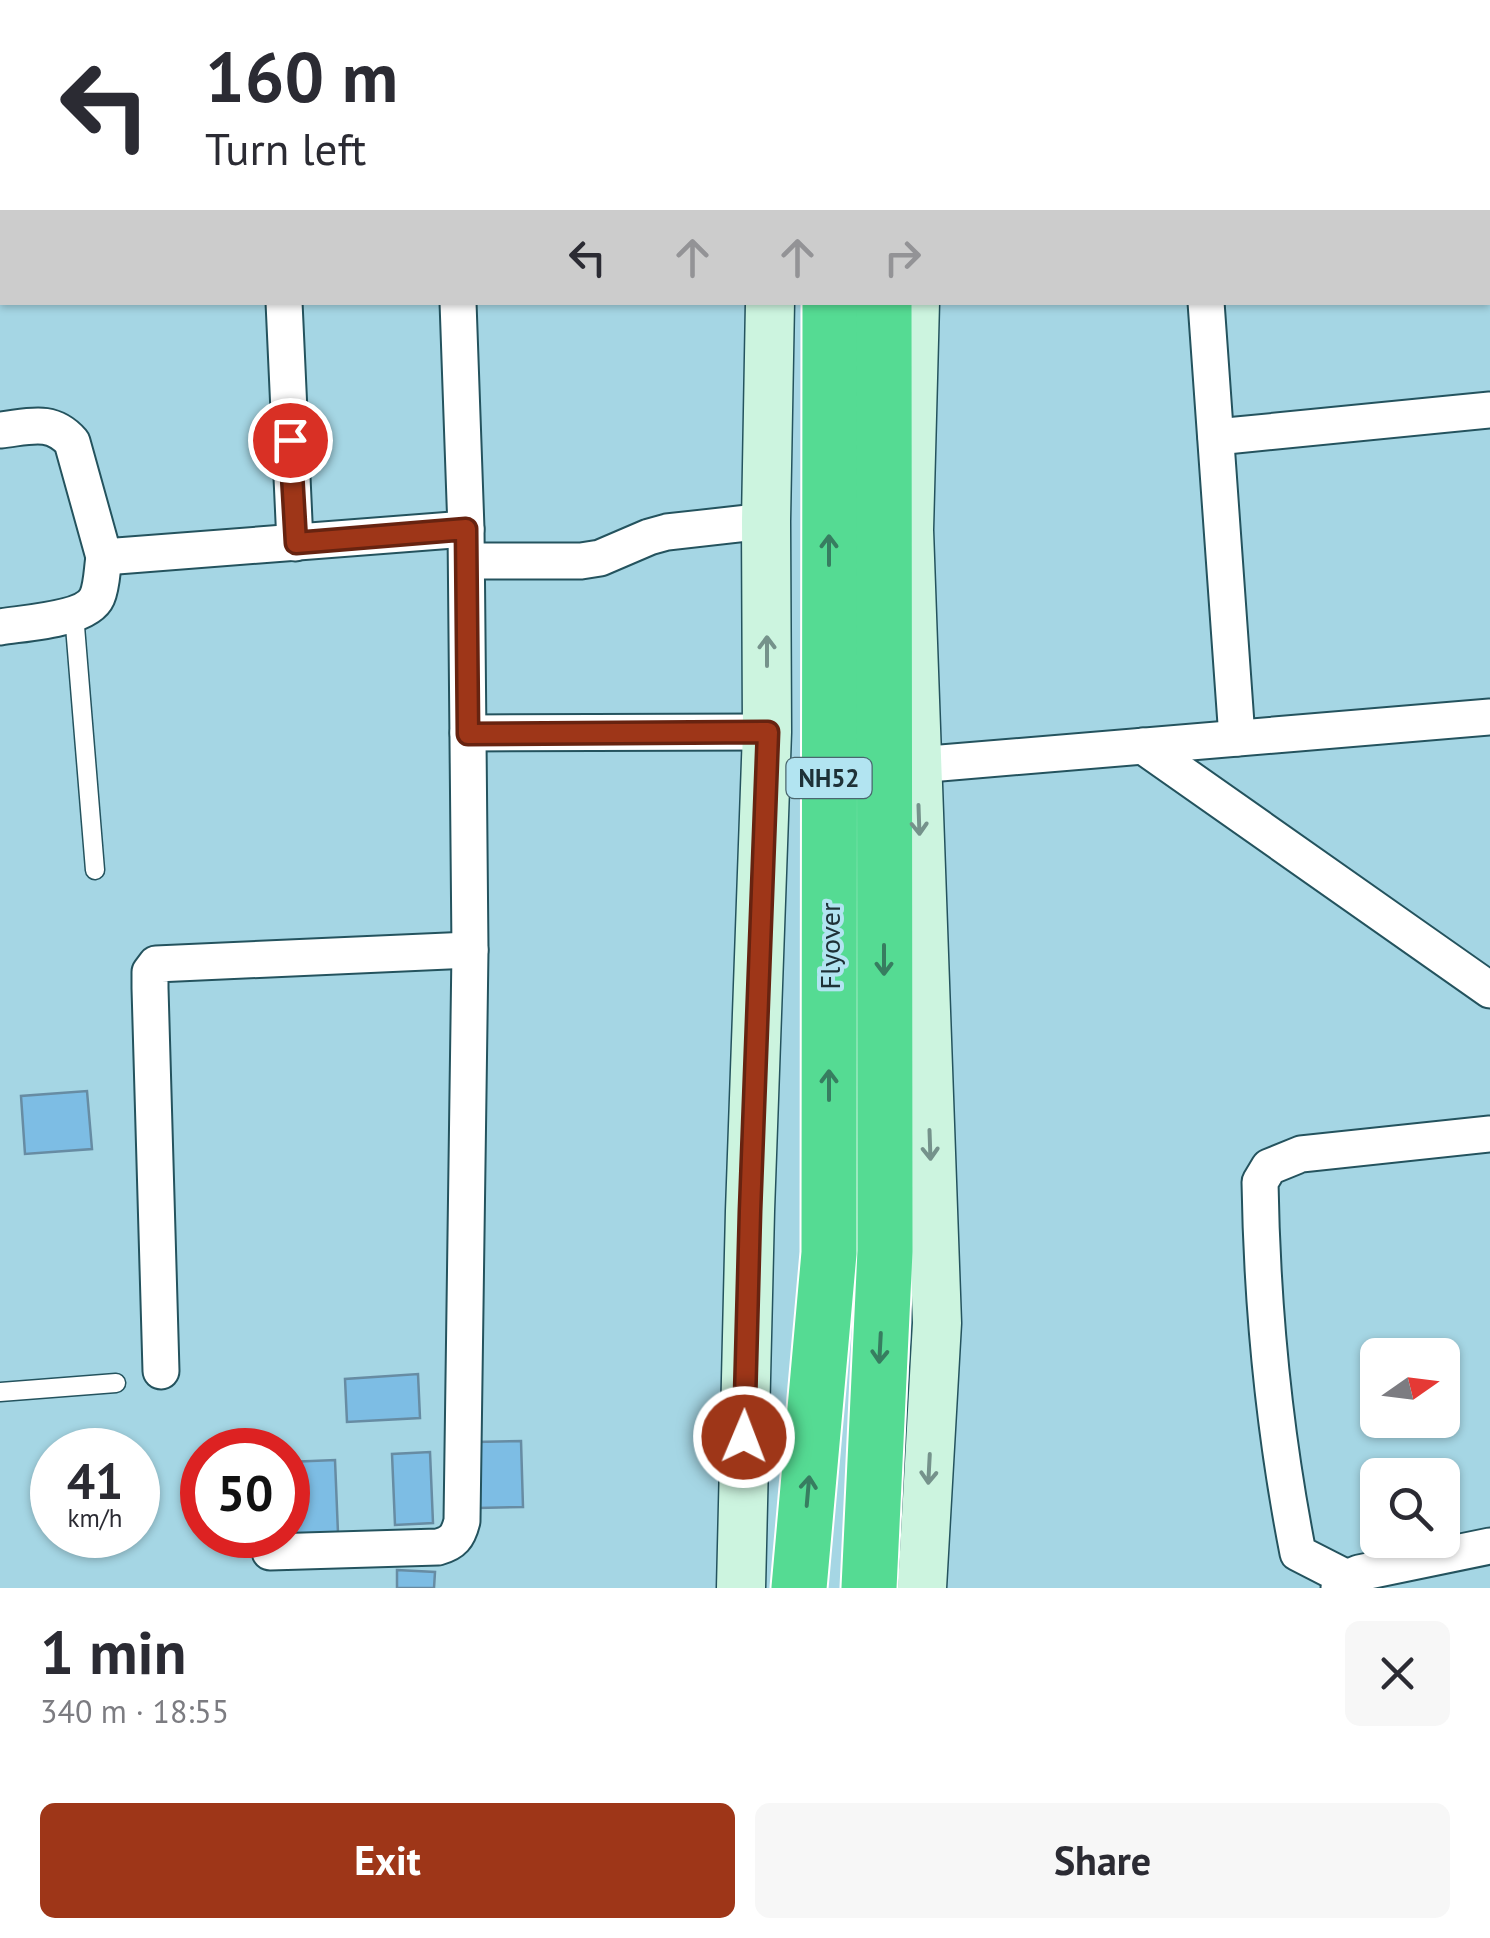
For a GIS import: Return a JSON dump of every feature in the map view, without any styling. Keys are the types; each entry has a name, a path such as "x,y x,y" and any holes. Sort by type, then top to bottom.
{"highway":[{"name":"Flyover","path":"799,1588 829,1252 830,305"},
{"name":"Flyover","path":"870,1588 885,1251 884,305"}],"main road":[{"path":"740,1588 768,732 770,305"},
{"path":"915,305 909,530 937,1323 922,1588"}],"street":[{"path":"284,305 296,543"},
{"path":"310,1551 438,1547 450,1544 459,1534 462,1522 470,950 467,545 458,305"},
{"path":"1206,305 1237,738"},
{"path":"1216,437 1490,410"},
{"path":"0,430 50,426 62,430 72,442 119,556"},
{"path":"119,556 296,543 467,545 581,561 600,558 668,532 766,521"},
{"path":"0,627 88,608 119,556"},
{"path":"917,765 1490,717"},
{"path":"468,734 768,732"},
{"path":"1143,746 1490,990"},
{"path":"160,1371 150,972 156,964 470,950"},
{"path":"1490,1134 1301,1154 1268,1168 1260,1182 1274,1404 1298,1554 1343,1583 1358,1573 1490,1546"}],"lane":[{"path":"74,614 96,870"},
{"path":"0,1392 116,1384"}],"building":[{"path":"87,1091 92,1149 25,1154 21,1096"},
{"path":"418,1374 420,1418 347,1422 345,1379"},
{"path":"521,1441 523,1507 478,1508 475,1442"},
{"path":"430,1452 433,1523 395,1525 392,1454"},
{"path":"335,1460 338,1533 310,1534 310,1461"},
{"path":"397,1570 435,1572 434,1588 397,1588"}],"route":[{"path":"290,440 296,543 466,529 468,734 768,732 744,1437"}]}
